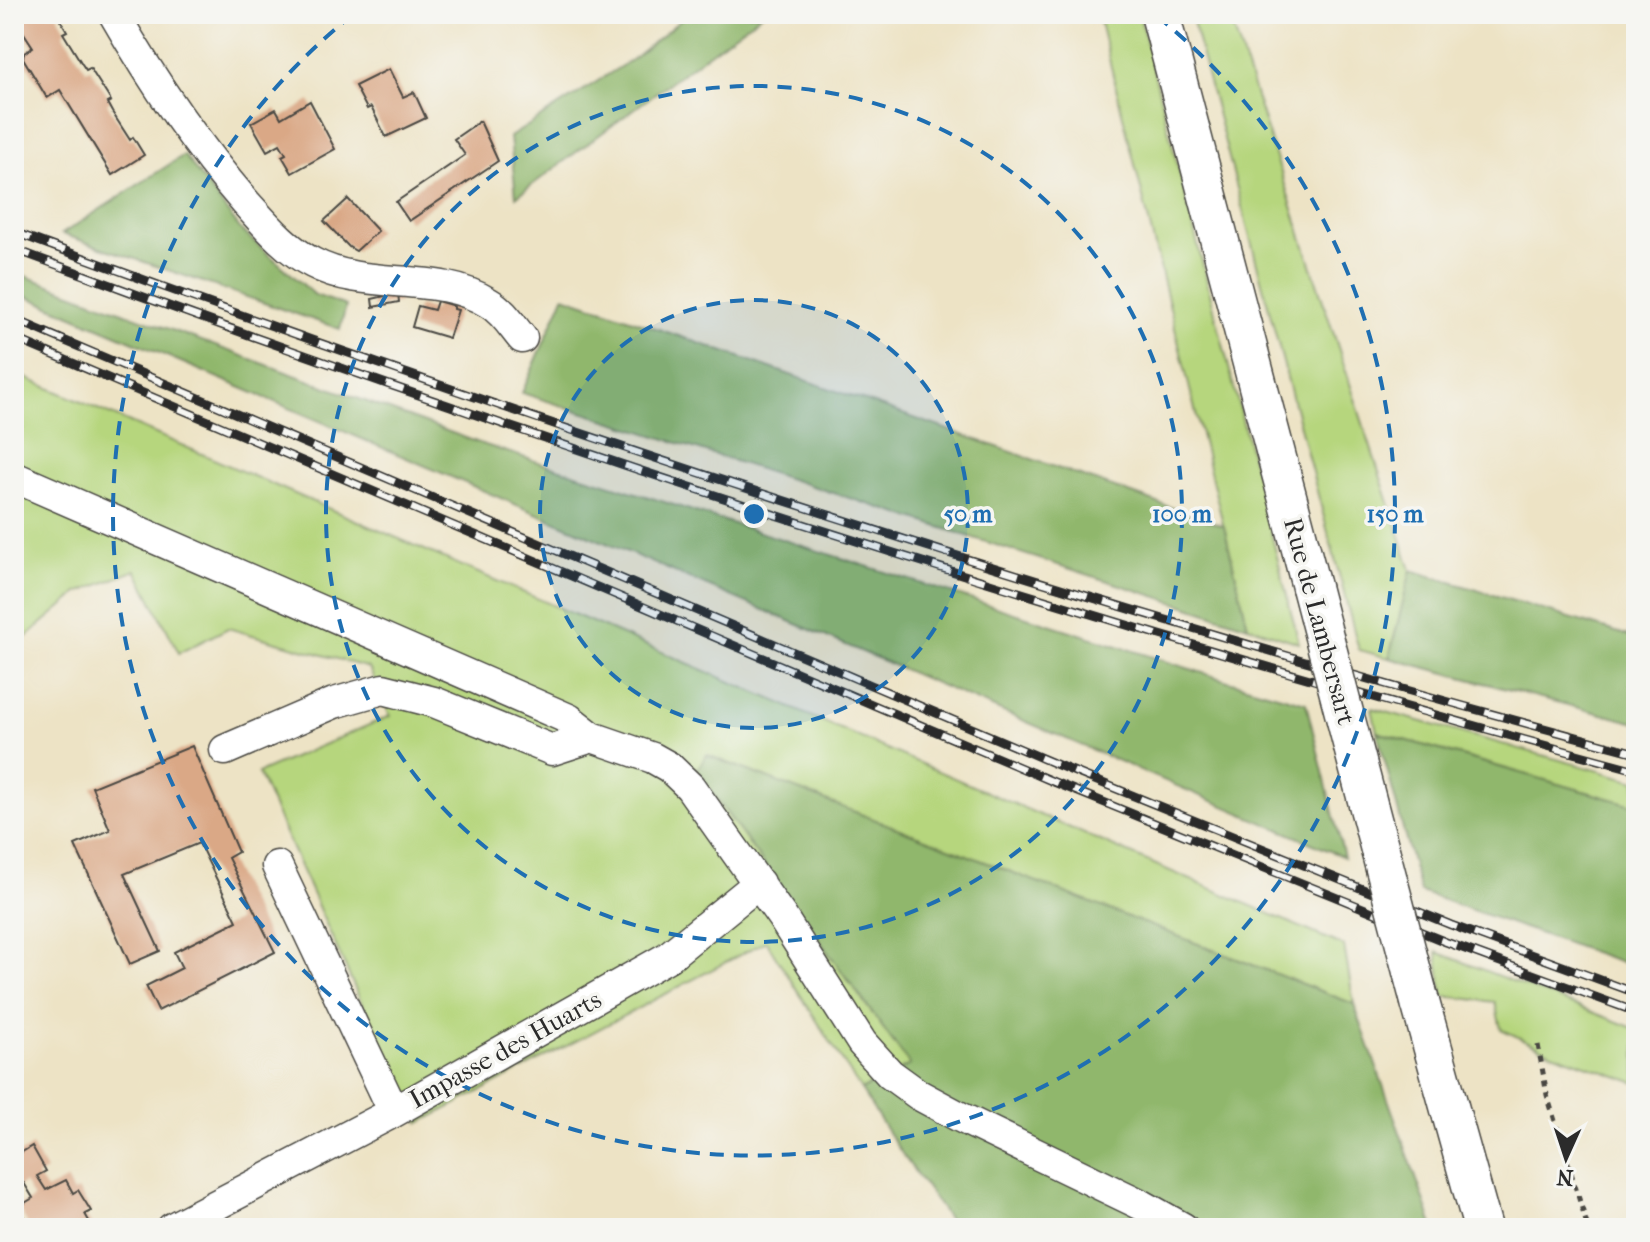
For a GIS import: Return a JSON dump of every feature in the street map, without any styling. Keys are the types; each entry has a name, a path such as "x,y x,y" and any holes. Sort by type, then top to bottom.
{"main road":[{"name":"Rue de Lambersart","path":"1160,14 1420,1002 1483,1228"}],"street":[{"path":"114,14 179,117 221,173 283,242 310,262 337,274 440,286 471,293 492,304 522,338"},
{"path":"14,477 569,719 592,737 653,758 669,767 681,777 759,883 862,1043 890,1074 919,1095 960,1117 1183,1228"},
{"path":"225,750 334,703 383,689 434,702 552,750 592,737"},
{"name":"Impasse des Huarts","path":"277,866 394,1112 668,957 759,883"},
{"path":"172,1228 394,1112"}],"path":[{"path":"1538,1045 1547,1095 1588,1228"}],"green space":[{"path":"688,14 762,14 516,197 510,137 634,58"},
{"path":"1098,14 1139,14 1299,643 1248,626"},
{"path":"1191,14 1229,14 1411,570 1389,658 1359,650"},
{"path":"184,155 242,231 315,295 346,306 340,329 62,234"},
{"path":"14,272 482,444 1228,681 1306,703 1344,857 14,291"},
{"path":"564,296 1224,526 1248,626 522,393"},
{"path":"14,373 1344,946 1354,1004 707,755 696,771 910,1065 861,1090 766,941 420,1123 402,1093 258,773 390,716 369,668 228,628 179,653 136,570 78,593 14,647"},
{"path":"1411,570 1636,638 1636,723 1389,658"},
{"path":"1372,708 1636,781 1636,806 1377,732"},
{"path":"1377,732 1636,806 1636,967 1420,892"},
{"path":"707,755 1354,1004 1434,1228 955,1228 861,1090 910,1065 696,771"},
{"path":"1437,952 1636,1029 1636,1083 1552,1053 1501,1029 1495,1002 1443,996"}],"building":[{"path":"14,14 57,14 67,31 63,33 82,64 86,70 90,68 111,101 107,103 112,112 144,155 112,175 60,90 47,98 23,58 24,53 33,47 18,24 14,26"},
{"path":"601,14 626,14 626,15 603,22"},
{"path":"389,69 403,97 414,92 426,118 386,137 371,107 367,109 355,86"},
{"path":"310,101 335,149 292,173 282,156 286,154 280,144 267,151 251,123 276,109 281,118"},
{"path":"480,121 498,161 409,221 396,202 465,155 454,139"},
{"path":"348,199 378,231 356,251 324,221"},
{"path":"398,293 399,302 373,307 372,299"},
{"path":"437,301 458,310 449,338 412,327 418,306 434,310"},
{"path":"192,746 238,852 228,858 275,952 158,1011 146,986 182,968 174,952 237,921 199,843 124,874 160,951 130,964 75,845 110,830 92,787"},
{"path":"32,1146 46,1171 37,1176 46,1190 66,1180 73,1193 78,1190 91,1211 85,1214 93,1228 30,1228 18,1207 33,1198 24,1183 14,1189 14,1157"}],"railway":[{"path":"14,232 415,376 819,512 1226,638 1636,753"},
{"path":"14,249 415,394 819,529 1226,655 1636,770"},
{"path":"14,319 1058,765 1451,925 1636,993"},
{"path":"14,338 1054,782 1446,942 1636,1012"}]}
